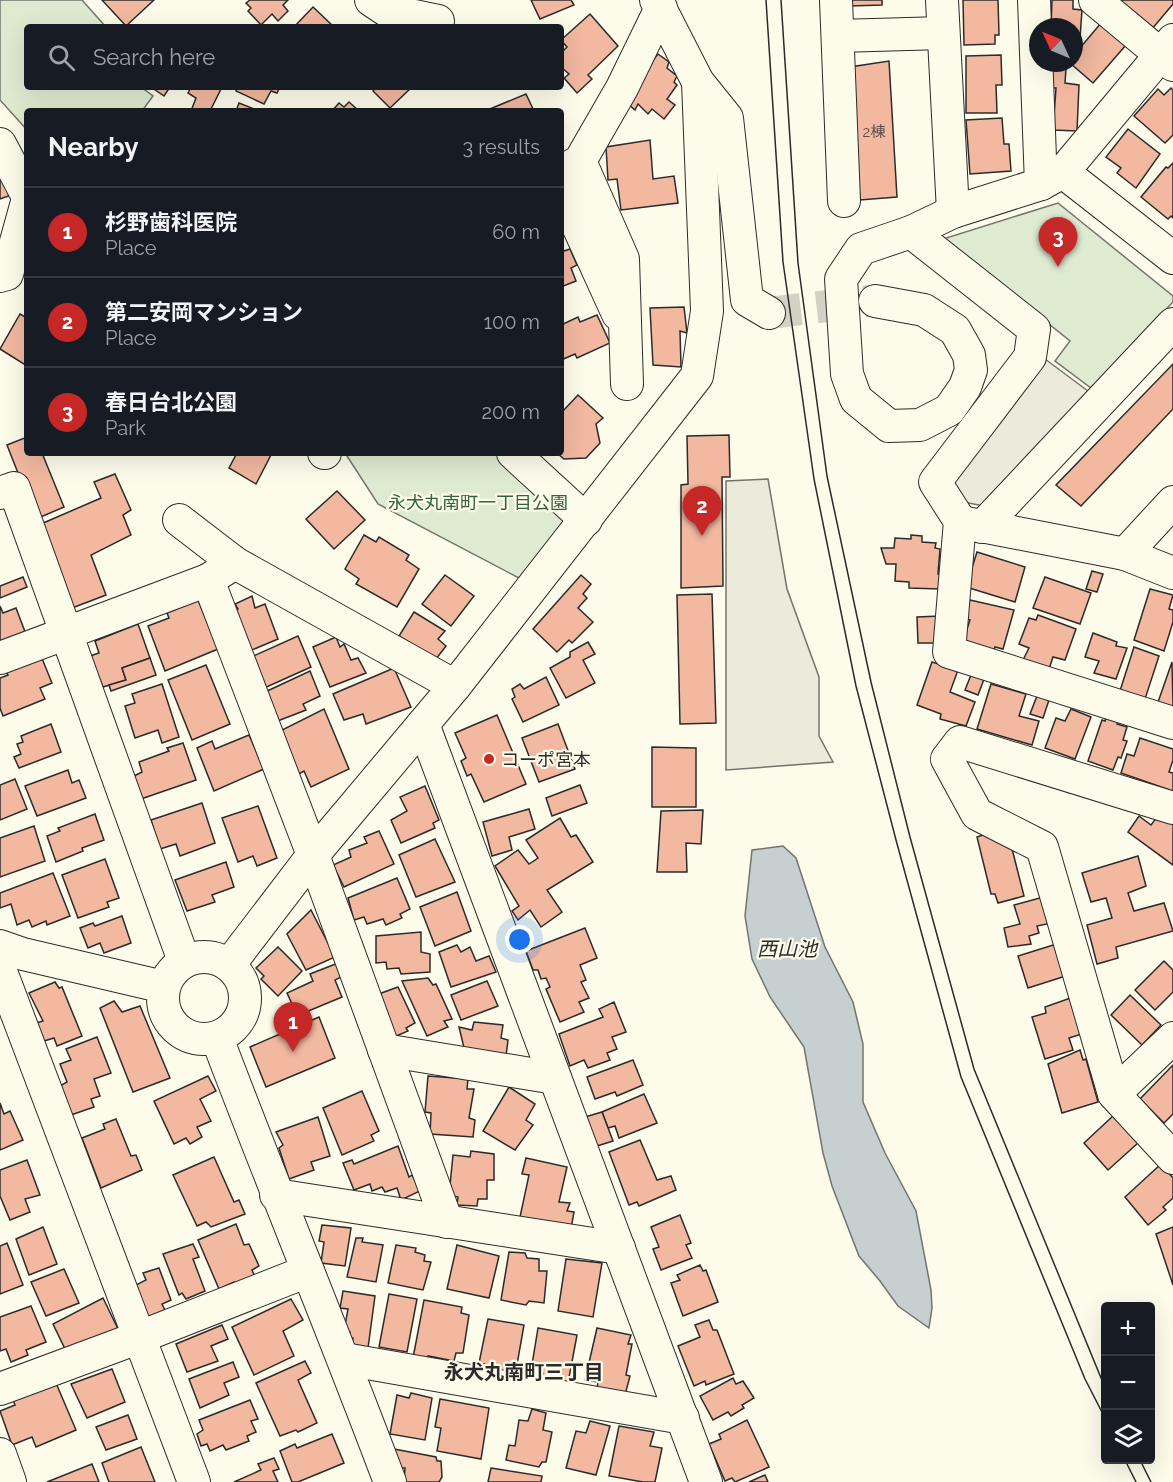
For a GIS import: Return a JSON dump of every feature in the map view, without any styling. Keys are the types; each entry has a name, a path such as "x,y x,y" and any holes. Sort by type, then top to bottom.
{"street":[{"path":"371,0 386,10 438,21"},
{"path":"836,0 844,201"},
{"path":"942,0 953,212"},
{"path":"1034,0 1052,178"},
{"path":"875,301 924,310 956,330 969,355 971,370 965,387 949,410 920,425 889,426 856,399 847,374 841,279 861,249 911,232 953,212 1052,178 1169,53 1095,0"},
{"path":"659,4 698,82 727,118 747,300 769,313"},
{"path":"627,384 623,259 571,166 622,88 659,4"},
{"path":"838,36 943,33"},
{"path":"229,965 313,855 455,686 698,376 707,311 698,82"},
{"path":"0,144 24,189"},
{"path":"1052,178 1173,258"},
{"path":"564,195 606,284 624,331"},
{"path":"0,276 7,274 24,213"},
{"path":"911,232 1034,329 1030,357 935,482 971,524 1125,554 1173,573"},
{"path":"1173,324 971,524 949,652 1173,723"},
{"path":"516,456 586,520"},
{"path":"0,493 14,488 184,961"},
{"path":"1125,554 1173,502"},
{"path":"179,520 235,562 455,686"},
{"path":"0,658 208,580 235,562"},
{"path":"208,580 313,855 447,1222"},
{"path":"423,724 706,1482"},
{"path":"1173,808 960,742 947,759 977,814 1042,847 1114,1094 1173,1158"},
{"path":"0,946 23,954 164,987"},
{"path":"209,956 220,959 240,976 245,988 246,1001 242,1014 235,1026 217,1038 198,1039 186,1035 167,1017 163,1004 164,987 174,969 184,961 209,956"},
{"path":"0,969 194,1482"},
{"path":"217,1038 276,1195 344,1359 390,1482"},
{"path":"1114,1094 1173,1038"},
{"path":"384,1050 555,1078"},
{"path":"276,1195 618,1248"},
{"path":"0,1389 140,1337 308,1270"},
{"path":"344,1359 683,1418"},
{"path":"0,1454 10,1482"}],"green space":[{"path":"0,0 82,0 103,24 24,24 24,90 145,90 153,96 144,108 24,108 24,127 0,100"},
{"path":"1058,203 1173,296 1173,302 1091,388 1055,361 1070,341 943,239"},
{"name":"永犬丸南町一丁目公園","path":"347,456 498,456 568,520 519,578 378,504"}],"shaded area":[{"path":"1041,356 1092,394 984,506 958,501 948,481"},
{"path":"768,479 787,589 819,677 819,736 833,762 726,770 726,481"}],"water":[{"name":"西山池","path":"783,846 796,858 825,947 853,1002 863,1044 863,1102 885,1153 916,1211 931,1290 932,1308 929,1328 898,1306 859,1256 832,1186 823,1153 804,1047 770,997 752,959 745,916 752,850"}],"building":[{"path":"102,0 154,0 128,24 124,24"},
{"path":"250,0 288,0 283,5 288,11 278,21 272,14 260,24 248,11 251,8 246,3"},
{"path":"531,0 571,0 574,5 540,19"},
{"path":"849,0 882,0 882,5 849,6"},
{"path":"963,0 998,0 999,35 995,35 995,44 964,45"},
{"path":"1052,0 1073,0 1073,9 1082,10 1081,18 1051,18"},
{"path":"1119,0 1173,0 1173,4 1152,29"},
{"path":"313,7 331,24 297,24"},
{"path":"590,14 618,46 588,75 592,79 577,93 564,78 569,74 564,70 564,50 567,47 564,44 564,37"},
{"path":"1101,23 1126,45 1093,83 1080,72 1083,72 1083,44"},
{"path":"658,54 669,62 667,68 677,76 674,82 677,85 667,99 675,105 664,119 652,109 648,114 638,104 635,110 626,102 648,58 653,60"},
{"path":"1001,55 1002,85 996,85 997,113 966,113 966,56"},
{"path":"889,61 897,197 860,200 850,67"},
{"path":"1050,72 1066,72 1065,83 1079,85 1077,131 1053,130 1056,88 1049,88"},
{"path":"1171,88 1173,90 1173,135 1165,143 1134,116 1158,89 1164,95"},
{"path":"155,90 168,90 164,96"},
{"path":"190,90 220,90 212,108 192,108 196,98 188,93"},
{"path":"278,90 277,93 271,91 264,104 236,91"},
{"path":"374,90 409,90 390,108"},
{"path":"526,94 533,108 492,108"},
{"path":"349,102 356,108 335,108 339,103 344,107"},
{"path":"239,103 252,108 237,108"},
{"path":"1002,118 1004,144 1009,144 1011,171 970,174 966,120"},
{"path":"1128,129 1160,154 1136,188 1117,173 1121,168 1106,157"},
{"path":"650,140 653,179 674,176 678,203 621,210 617,179 608,180 606,147"},
{"path":"1173,163 1173,218 1171,216 1168,219 1141,197 1166,167 1168,168"},
{"path":"0,171 11,195 0,199"},
{"path":"570,249 577,265 571,268 576,281 564,286 564,251"},
{"path":"684,307 687,333 680,331 681,367 653,365 650,308"},
{"path":"20,314 24,316 24,364 0,349"},
{"path":"597,315 610,343 577,358 575,354 564,359 564,324 578,317 580,322"},
{"path":"1173,364 1173,409 1081,506 1056,485"},
{"path":"578,395 603,418 596,424 600,443 586,458 564,459 560,456 564,456 564,410"},
{"path":"729,435 730,477 722,477 723,586 681,588 681,485 688,484 687,436"},
{"path":"24,438 24,456 43,456 64,507 36,519 7,445"},
{"path":"235,456 270,456 256,484 229,468"},
{"path":"115,474 131,510 123,515 131,535 91,555 106,595 72,608 41,524 101,498 94,482"},
{"path":"337,491 365,520 334,549 306,519"},
{"path":"364,535 376,542 379,537 409,555 406,560 419,569 397,607 356,584 359,579 345,569"},
{"path":"911,535 922,536 922,542 936,543 935,548 940,549 938,574 941,574 940,589 909,588 909,582 895,581 896,564 886,564 881,548 894,548 895,538 911,539"},
{"path":"977,552 1025,567 1015,602 966,587"},
{"path":"1092,571 1103,574 1097,592 1086,589"},
{"path":"445,575 474,596 451,626 422,604"},
{"path":"581,575 591,584 583,594 587,598 578,608 593,622 572,643 569,640 557,652 533,629"},
{"path":"23,577 27,587 0,598 0,586"},
{"path":"1045,577 1091,593 1080,624 1033,608"},
{"path":"1150,589 1173,595 1169,609 1173,610 1173,622 1164,651 1134,640"},
{"path":"712,594 716,723 680,724 677,595"},
{"path":"252,596 255,608 265,604 278,639 247,652 232,612 238,609 235,604"},
{"path":"198,600 218,649 165,671 148,626 169,618 167,613"},
{"path":"970,600 1014,610 1003,649 995,647 993,653 962,644 970,620 964,618"},
{"path":"0,606 3,613 16,608 27,637 0,642"},
{"path":"414,612 445,631 438,639 446,646 436,659 399,636"},
{"path":"1038,615 1076,629 1065,660 1053,657 1049,669 1023,660 1029,648 1019,644 1029,618 1036,620"},
{"path":"940,616 940,643 918,643 917,617"},
{"path":"138,624 150,658 122,668 126,680 103,687 90,656 99,653 95,641"},
{"path":"1093,633 1117,642 1116,646 1127,648 1116,679 1094,673 1099,661 1085,657"},
{"path":"298,636 311,667 262,689 249,658"},
{"path":"336,637 340,647 344,644 351,660 358,658 366,673 330,687 313,647"},
{"path":"588,642 595,654 583,660 595,683 566,698 550,668 570,657 570,652"},
{"path":"1134,647 1159,656 1145,699 1119,694"},
{"path":"41,656 52,683 40,688 45,699 3,716 0,708 0,678 8,675 5,670"},
{"path":"150,658 156,675 111,691 109,685 126,680 122,668"},
{"path":"932,662 958,670 950,692 975,702 966,726 940,719 941,714 917,705"},
{"path":"1172,662 1173,705 1171,710 1157,705"},
{"path":"206,665 230,724 192,740 168,680"},
{"path":"394,668 411,707 366,724 363,714 344,720 333,694"},
{"path":"973,670 986,674 978,695 965,690"},
{"path":"310,671 320,696 303,704 306,710 275,722 263,693"},
{"path":"546,677 559,705 523,722 512,699 515,697 512,689 520,684 524,689"},
{"path":"162,684 179,737 162,743 158,730 135,738 125,706 135,703 132,694"},
{"path":"991,684 1026,694 1019,716 1039,721 1032,745 977,729"},
{"path":"1037,696 1049,700 1043,718 1030,714"},
{"path":"324,709 349,769 311,787 304,771 295,776 278,732"},
{"path":"1071,709 1091,717 1075,759 1045,748 1056,718 1065,721"},
{"path":"1107,714 1119,718 1117,724 1127,727 1123,740 1127,741 1121,758 1118,757 1113,770 1088,761 1102,720 1105,721"},
{"name":"コーポ宮本","path":"497,715 526,784 484,802 471,774 467,776 461,761 466,758 455,733"},
{"path":"51,724 61,752 19,768 14,757 21,754 17,744 23,742 21,736"},
{"path":"558,724 575,769 539,782 522,738"},
{"path":"249,735 264,769 214,791 197,748 212,741 215,749"},
{"path":"1140,738 1173,749 1173,760 1169,772 1173,773 1173,791 1121,773 1127,754 1134,756"},
{"path":"183,743 196,780 141,799 134,776 142,772 139,762"},
{"path":"652,747 696,748 696,807 652,807"},
{"path":"68,770 72,783 79,780 86,798 37,816 25,786"},
{"path":"15,779 27,809 0,820 0,785"},
{"path":"580,785 587,803 552,816 546,798"},
{"path":"425,786 439,820 433,823 435,828 401,843 391,820 407,811 400,797"},
{"path":"202,803 215,843 180,856 176,844 160,849 151,820"},
{"path":"258,806 277,858 257,866 253,856 238,862 222,818"},
{"path":"529,809 535,829 509,837 512,850 492,856 483,822"},
{"path":"703,810 701,844 686,843 687,872 657,872 661,811"},
{"path":"1160,813 1173,823 1173,865 1128,832 1139,816 1151,825"},
{"path":"95,814 104,840 82,848 83,851 56,862 47,836 60,831 58,828"},
{"path":"560,818 571,837 576,835 593,862 547,890 562,912 541,927 530,910 518,920 512,911 519,906 495,866 518,850 529,864 538,858 526,840"},
{"path":"34,826 45,861 0,877 0,838"},
{"path":"379,831 394,864 344,887 333,865 351,857 349,850 367,843 364,837"},
{"path":"992,832 1008,833 1024,896 998,903 995,894 991,894 977,837"},
{"path":"435,839 455,882 416,897 399,855"},
{"path":"1138,856 1146,886 1128,893 1134,911 1164,903 1173,931 1116,947 1118,958 1097,964 1087,925 1112,918 1106,898 1091,902 1082,873"},
{"path":"105,859 119,898 107,902 109,907 78,918 62,875"},
{"path":"226,862 234,887 212,895 215,902 187,911 175,880"},
{"path":"53,873 70,916 47,925 46,921 32,927 29,920 17,925 11,904 0,908 0,893"},
{"path":"397,878 410,909 400,914 402,918 386,925 383,919 367,924 364,917 354,920 348,898"},
{"path":"457,892 471,931 435,946 420,907"},
{"path":"1051,895 1056,922 1037,926 1039,933 1029,936 1031,944 1008,947 1004,928 1020,924 1014,905"},
{"path":"311,910 335,957 306,970 287,934"},
{"path":"122,916 131,943 104,953 100,943 88,948 80,928 93,923 95,926"},
{"path":"585,928 597,958 580,965 586,980 581,982 589,998 579,1002 584,1012 560,1022 546,989 550,987 546,978 541,979 538,970 533,970 526,951"},
{"path":"421,932 421,952 430,954 430,972 401,974 399,968 387,969 386,962 376,963 376,936"},
{"path":"1063,942 1072,974 1028,988 1018,956"},
{"path":"457,945 461,952 470,947 476,961 489,956 496,972 451,987 439,952"},
{"path":"278,947 302,971 278,996 261,979 264,976 256,968"},
{"path":"1164,961 1173,970 1173,992 1155,1010 1135,990"},
{"path":"338,963 343,976 335,980 342,997 282,1022 279,1011 293,1006 287,993 313,981 310,974"},
{"path":"428,978 433,985 436,984 452,1019 444,1021 448,1027 427,1036 402,981"},
{"path":"487,981 498,1006 461,1020 451,995"},
{"path":"55,982 59,988 62,987 82,1036 57,1046 54,1038 44,1041 36,1023 43,1021 29,993"},
{"path":"398,987 415,1023 406,1028 408,1031 394,1037 376,995"},
{"path":"1079,995 1088,1032 1069,1038 1073,1050 1045,1059 1032,1017 1046,1013 1045,1007"},
{"path":"1130,995 1161,1025 1142,1045 1111,1015"},
{"path":"114,1001 122,1012 140,1006 170,1078 133,1092 100,1008"},
{"path":"614,1002 626,1032 612,1037 617,1049 607,1053 610,1060 588,1068 584,1060 570,1066 559,1034 603,1017 599,1009"},
{"path":"319,1017 335,1058 266,1087 250,1047"},
{"path":"474,1022 503,1025 501,1038 508,1040 506,1056 465,1052 459,1027 472,1030"},
{"path":"97,1037 111,1073 94,1079 100,1096 91,1099 94,1107 71,1115 60,1086 67,1082 60,1064 71,1060 66,1049"},
{"path":"1080,1050 1083,1060 1086,1059 1098,1102 1062,1113 1048,1064"},
{"path":"633,1060 643,1085 617,1096 615,1092 595,1099 587,1077"},
{"path":"1173,1065 1173,1114 1164,1123 1140,1099"},
{"path":"208,1076 216,1091 200,1099 211,1121 197,1127 202,1137 190,1144 186,1138 174,1144 154,1101"},
{"path":"428,1076 468,1079 467,1089 474,1089 469,1118 475,1120 473,1137 430,1134 431,1113 425,1112"},
{"path":"509,1087 535,1104 526,1120 533,1125 515,1150 483,1131"},
{"path":"362,1091 379,1131 371,1135 374,1141 342,1155 323,1108"},
{"path":"644,1094 657,1123 619,1138 615,1126 608,1128 602,1112"},
{"path":"0,1103 4,1114 10,1111 23,1140 0,1150"},
{"path":"602,1112 613,1141 597,1146 585,1117"},
{"path":"1114,1115 1138,1143 1108,1170 1084,1143"},
{"path":"318,1117 330,1156 311,1162 314,1170 289,1179 279,1148 283,1145 276,1132"},
{"path":"116,1119 131,1156 136,1155 142,1170 101,1188 82,1138 105,1129 103,1124"},
{"path":"640,1140 657,1180 671,1176 676,1190 639,1206 637,1202 629,1205 609,1152"},
{"path":"398,1146 409,1177 412,1175 420,1191 401,1200 397,1188 385,1192 382,1187 372,1191 370,1184 354,1190 343,1163 352,1160 354,1164"},
{"path":"471,1151 494,1154 494,1180 487,1180 487,1199 478,1199 477,1206 457,1205 458,1197 449,1195 453,1155 470,1157"},
{"path":"214,1157 234,1202 239,1200 245,1214 211,1227 206,1222 197,1226 173,1175"},
{"path":"526,1158 567,1167 559,1202 570,1203 567,1211 574,1212 571,1229 520,1217 529,1175 522,1174"},
{"path":"27,1160 40,1195 25,1199 30,1212 10,1220 0,1196 0,1170"},
{"path":"1161,1164 1173,1178 1173,1198 1163,1207 1166,1210 1148,1225 1125,1197"},
{"path":"680,1215 691,1243 686,1245 692,1258 661,1270 653,1249 659,1247 651,1227"},
{"path":"236,1224 244,1245 249,1244 259,1266 252,1270 257,1282 237,1290 234,1282 219,1289 198,1240"},
{"path":"322,1225 351,1228 345,1266 321,1263 324,1242 319,1241"},
{"path":"43,1227 57,1264 29,1275 16,1239"},
{"path":"1173,1227 1173,1285 1156,1234"},
{"path":"356,1238 363,1238 362,1242 383,1245 376,1282 347,1277"},
{"path":"7,1243 23,1285 0,1294 0,1246"},
{"path":"193,1244 199,1257 193,1259 205,1291 186,1299 182,1293 179,1295 163,1254"},
{"path":"396,1245 416,1248 415,1252 425,1255 424,1261 431,1262 423,1290 388,1283"},
{"path":"457,1245 499,1256 489,1298 447,1289"},
{"path":"509,1252 525,1253 527,1258 539,1259 539,1271 547,1271 544,1303 529,1301 526,1305 501,1300"},
{"path":"566,1259 602,1263 593,1317 558,1311"},
{"path":"700,1265 703,1271 706,1270 718,1302 683,1316 671,1283 680,1280 677,1275"},
{"path":"159,1268 171,1300 162,1304 167,1314 149,1321 136,1285 146,1280 143,1273"},
{"path":"64,1269 79,1303 46,1316 31,1282"},
{"path":"343,1291 375,1296 368,1348 352,1344 353,1338 349,1338 350,1332 344,1331 348,1309 340,1308"},
{"path":"389,1294 417,1299 407,1352 379,1347"},
{"path":"103,1298 118,1329 67,1353 53,1324"},
{"path":"291,1299 303,1320 283,1331 294,1356 254,1375 232,1327"},
{"path":"424,1300 462,1307 461,1313 469,1315 463,1353 456,1353 454,1361 428,1356 427,1361 413,1358"},
{"path":"31,1306 46,1342 26,1350 28,1355 11,1362 6,1349 0,1351 0,1317"},
{"path":"488,1319 524,1325 515,1376 491,1372 493,1366 479,1363"},
{"path":"709,1320 713,1330 717,1330 734,1374 706,1385 705,1381 694,1386 678,1346 700,1337 695,1325"},
{"path":"222,1325 228,1339 211,1346 218,1361 187,1372 176,1344"},
{"path":"538,1328 577,1335 568,1383 542,1378 543,1373 531,1371"},
{"path":"597,1328 631,1335 628,1344 632,1344 626,1375 630,1376 625,1395 597,1388 598,1382 585,1380"},
{"path":"305,1361 311,1373 298,1380 317,1423 298,1432 296,1430 280,1436 256,1383"},
{"path":"233,1362 239,1377 224,1383 229,1395 200,1408 189,1379"},
{"path":"112,1369 125,1402 87,1418 71,1384"},
{"path":"733,1378 736,1384 743,1381 754,1398 742,1405 744,1408 731,1416 728,1412 713,1420 700,1396"},
{"path":"56,1383 76,1430 36,1447 32,1437 12,1445 0,1411 15,1405 13,1400"},
{"path":"411,1393 432,1398 425,1440 390,1434 397,1395 409,1398"},
{"path":"440,1399 489,1408 481,1459 437,1451 441,1428 435,1427"},
{"path":"250,1400 258,1419 251,1421 256,1432 247,1436 249,1441 226,1450 223,1445 210,1451 207,1444 201,1446 197,1434 203,1430 199,1420"},
{"path":"532,1409 546,1413 543,1430 552,1432 546,1462 542,1462 539,1467 506,1460 509,1445 515,1446 519,1420 528,1421"},
{"path":"128,1415 137,1439 106,1450 96,1427"},
{"path":"747,1420 769,1467 735,1482 732,1478 725,1481 709,1444 721,1439 719,1434"},
{"path":"590,1421 610,1426 596,1475 566,1468 576,1431 586,1433"},
{"path":"619,1426 654,1432 650,1446 662,1448 655,1482 609,1476"},
{"path":"332,1434 344,1463 298,1482 292,1482 280,1451 295,1444 297,1448"},
{"path":"141,1447 155,1482 109,1482 102,1463"},
{"path":"394,1449 436,1457 437,1461 441,1461 442,1477 439,1482 404,1482 405,1468 398,1468"},
{"path":"274,1458 279,1469 273,1471 278,1482 234,1482 261,1470 258,1464"},
{"path":"92,1464 99,1482 47,1482"},
{"path":"491,1468 542,1476 541,1482 488,1482"},
{"path":"765,1475 768,1482 749,1482"}],"tunnel":[{"path":"769,313 869,301"}],"tram line":[{"path":"766,0 783,262 814,479 856,686 961,1077 1085,1379 1101,1410"},
{"path":"781,0 798,263 827,476 871,682 910,837 974,1069 1101,1378"},
{"path":"1127,1464 1136,1482"},
{"path":"1142,1464 1151,1482"}],"place":[{"name":"春日台北公園","path":"1058,267"},
{"name":"第二安岡マンション","path":"702,536"},
{"name":"コーポ宮本","path":"489,759"},
{"name":"杉野歯科医院","path":"293,1052"}],"district":[{"name":"永犬丸南町三丁目","path":"524,1372"}]}
